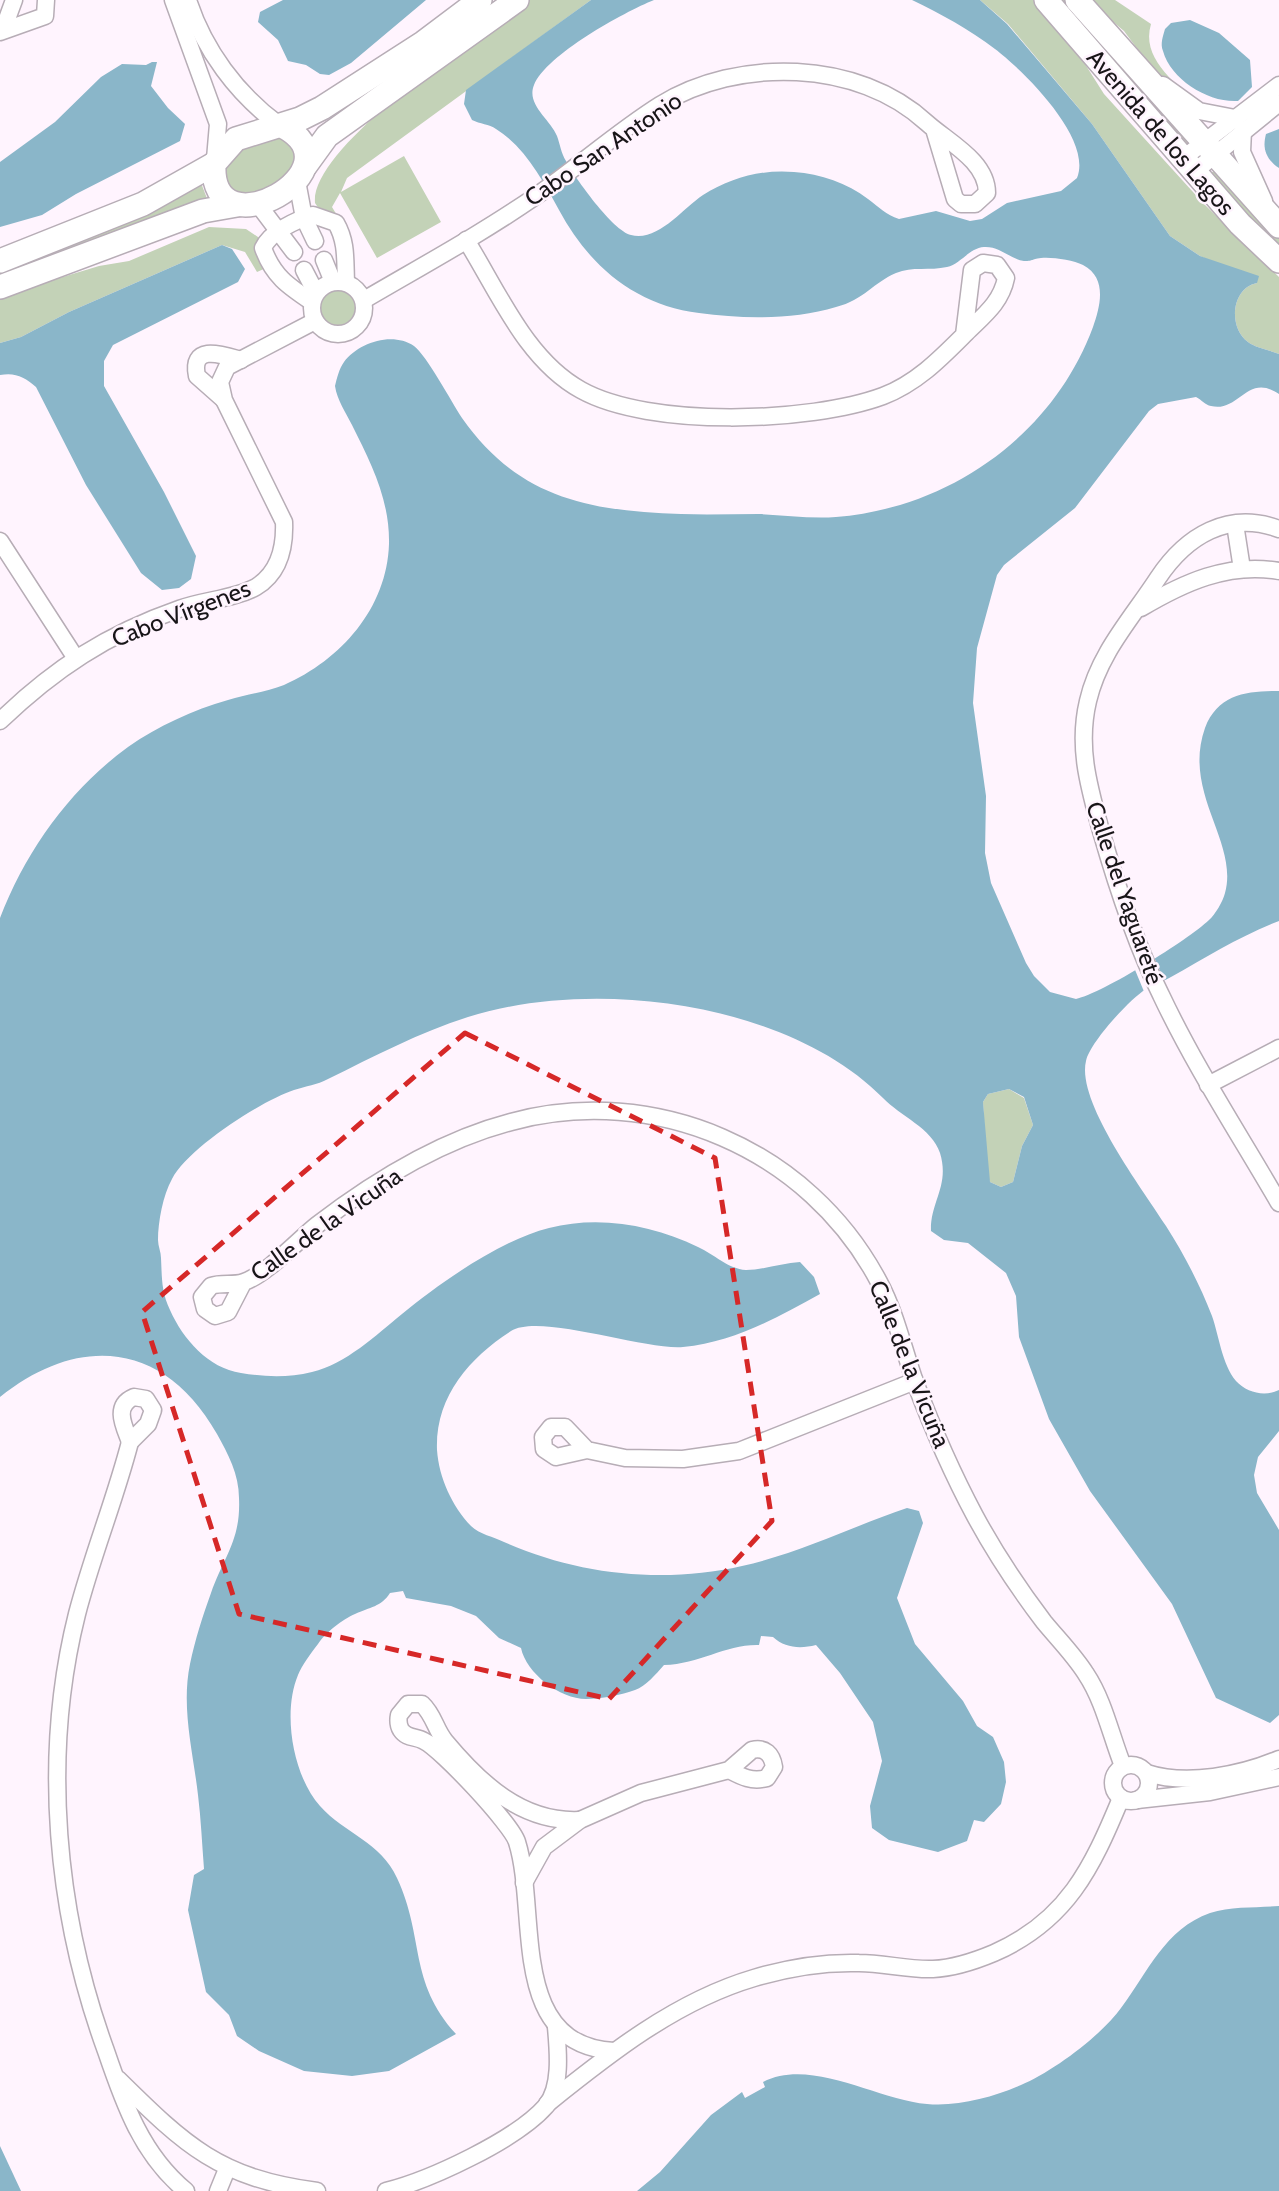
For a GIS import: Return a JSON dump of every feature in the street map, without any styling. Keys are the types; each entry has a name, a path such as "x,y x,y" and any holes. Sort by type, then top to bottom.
{"street":[{"path":"2,31 14,0"},
{"path":"2,31 45,16 46,0"},
{"path":"173,0 218,124 215,186 219,194 247,204 279,232 295,252"},
{"path":"188,0 225,73 257,109 300,138 306,150 302,173 304,218 315,241"},
{"path":"0,261 143,204 215,161 236,139 322,108 423,43 480,0"},
{"path":"0,287 203,211 273,198 302,173 327,136 517,0"},
{"name":"Avenida de los Lagos","path":"1046,0 1240,224 1279,261"},
{"name":"Avenida de los Lagos","path":"1077,0 1276,222"},
{"path":"1141,69 1199,111 1239,124 1279,103"},
{"name":"Cabo San Antonio","path":"364,300 467,240 536,195 660,105 706,83 765,72 826,75 888,95 912,108 934,129"},
{"path":"1188,165 1239,124 1279,85"},
{"path":"1239,124 1242,152 1276,222"},
{"path":"322,216 335,223 343,236 346,252 339,282 314,298 282,282 269,266 263,248 267,240 304,218 322,216"},
{"path":"467,240 545,362 578,388 617,405 672,413 726,416 773,415 837,408 884,396 906,384 931,369 964,335"},
{"path":"304,270 314,298 316,321 328,332 345,333 359,324 363,317 364,300 354,286 339,282 324,260"},
{"path":"224,400 221,374 227,368 316,321"},
{"path":"224,400 197,376 196,363 203,354 209,352 241,360"},
{"name":"Cabo Vírgenes","path":"0,721 75,657 152,619 256,586 275,568 285,539 284,522 224,400"},
{"name":"Calle del Yaguareté","path":"1279,529 1254,523 1235,524 1203,532 1183,547 1139,610 1117,634 1093,680 1083,726 1082,751 1109,859 1140,948 1160,995 1208,1085 1279,1203"},
{"path":"1235,524 1242,569"},
{"path":"0,541 75,657"},
{"name":"Calle del Yaguareté","path":"1139,610 1196,579 1242,569 1279,570"},
{"path":"1208,1085 1279,1048"},
{"name":"Calle de la Vicuña","path":"243,1283 376,1185 410,1165 475,1134 509,1122 576,1110 648,1114 707,1130 749,1149 784,1170 809,1192 858,1248 877,1279 895,1316 915,1381 976,1518 1029,1602 1086,1674 1124,1766"},
{"path":"587,1450 654,1460 739,1451 915,1381"},
{"path":"130,1442 76,1617 61,1713 58,1757 63,1870 74,1940 89,2003 114,2074 142,2140 153,2158 186,2191"},
{"path":"580,1820 554,1820 527,1813 483,1778 436,1728 433,1716 422,1704 408,1704 399,1715 400,1729 412,1738 424,1741 500,1814 513,1832 535,1973 546,2011 556,2027 582,2045 614,2050"},
{"path":"424,1741 430,1738 436,1728"},
{"path":"1279,1759 1263,1766 1171,1779 1147,1773 1139,1766 1124,1766 1113,1779 1114,1790 1129,1799 1210,1792 1279,1777"},
{"path":"523,1886 544,1847 580,1820 641,1793 729,1770"},
{"path":"386,2191 474,2155 518,2129 614,2050 684,2009 754,1978 786,1970 856,1963 911,1968 946,1967 1010,1946 1054,1916 1071,1896 1091,1867 1129,1799 1148,1789 1147,1773"},
{"path":"513,1832 517,1822 527,1813"},
{"path":"547,2104 557,2068 556,2027"},
{"path":"114,2074 161,2121 194,2148 227,2169 254,2180 317,2191"},
{"path":"218,2191 227,2169"}],"highlighted area":[{"path":"465,1033 715,1158 772,1521 609,1699 239,1614 142,1312"}],"green space":[{"path":"529,0 591,0 347,178 341,192 404,156 441,222 377,258 340,193 332,207 338,217 321,212 315,203 321,179 340,152 368,122 403,92"},
{"path":"980,0 1033,0 1078,53 1104,94 1203,203 1279,277 1279,354 1251,344 1237,328 1237,300 1248,286 1257,283 1200,256 1170,236 1092,124 1008,24"},
{"path":"1054,0 1065,0 1192,143 1188,146"},
{"path":"1087,0 1115,0 1151,24 1149,36 1155,58 1194,103 1153,70 1124,31"},
{"path":"258,136 289,137 298,165 269,191 236,197 219,169 222,162"},
{"path":"1215,170 1279,239 1279,255 1210,174"},
{"path":"201,183 208,201 0,280 0,268"},
{"path":"209,227 246,229 258,237 266,268 257,272 245,252 222,245 69,312 21,337 0,343 0,296 99,266 129,261"},
{"path":"337,289 350,295 356,308 350,321 337,327 324,321 318,308 324,295"},
{"path":"1009,1089 1024,1098 1033,1125 1022,1146 1013,1182 1001,1187 990,1182 987,1175 983,1102 988,1094"}],"water":[{"path":"283,0 426,0 351,63 329,75 288,61 278,40 258,22 260,12"},
{"path":"591,0 654,0 606,24 569,48 541,73 532,92 536,105 554,130 571,169 595,203 623,231 631,235 651,234 703,195 724,184 758,173 782,171 833,180 860,193 886,213 899,219 936,211 970,221 982,219 1007,203 1061,191 1077,178 1079,162 1075,144 1053,107 1008,59 975,35 912,0 980,0 1007,24 1092,124 1170,236 1200,256 1259,276 1257,283 1248,286 1237,300 1235,318 1237,328 1248,342 1279,354 1279,394 1268,388 1259,388 1221,407 1209,405 1196,397 1158,404 1149,411 1075,508 1004,565 997,575 977,648 973,703 986,796 985,853 991,883 1034,976 1050,992 1076,999 1089,995 1145,965 1198,929 1216,911 1223,900 1227,874 1225,855 1200,774 1200,752 1205,728 1226,701 1245,694 1279,691 1279,921 1237,940 1139,994 1095,1043 1086,1061 1086,1078 1091,1099 1114,1146 1173,1237 1197,1281 1231,1374 1240,1385 1251,1391 1268,1393 1279,1390 1279,1431 1258,1457 1254,1475 1257,1493 1279,1530 1279,1715 1270,1723 1216,1698 1172,1604 1090,1491 1049,1419 1019,1337 1016,1296 1006,1273 968,1243 944,1240 931,1231 933,1211 943,1175 940,1153 923,1129 843,1065 796,1039 743,1020 687,1007 630,1000 573,999 518,1005 468,1017 432,1030 324,1081 294,1090 263,1104 209,1140 180,1167 166,1193 158,1240 165,1297 175,1321 189,1341 207,1359 229,1370 276,1376 325,1368 349,1356 472,1263 511,1242 568,1224 606,1222 663,1233 681,1239 739,1269 752,1270 800,1262 814,1277 820,1294 771,1320 720,1340 683,1347 544,1326 511,1331 481,1354 448,1396 438,1431 437,1450 444,1481 458,1510 478,1531 561,1562 591,1569 652,1575 712,1571 763,1561 907,1508 919,1511 923,1523 897,1598 915,1644 963,1701 977,1726 993,1737 1004,1762 1006,1782 1001,1804 984,1822 974,1820 967,1841 938,1852 889,1840 872,1828 870,1806 882,1761 873,1722 840,1673 816,1645 793,1647 773,1637 761,1636 759,1645 664,1665 647,1683 630,1692 598,1698 576,1698 546,1683 530,1667 521,1648 499,1638 476,1616 451,1606 406,1598 403,1591 390,1593 379,1604 350,1616 335,1627 321,1640 304,1663 293,1690 293,1744 303,1778 320,1806 382,1856 397,1878 406,1900 430,1996 456,2034 389,2071 352,2076 304,2071 259,2051 237,2036 229,2015 206,1992 188,1910 194,1875 204,1869 187,1713 188,1680 199,1628 231,1547 239,1513 239,1489 225,1449 196,1403 172,1380 147,1365 119,1357 90,1356 60,1363 30,1376 0,1397 0,918 36,846 68,802 107,764 139,739 176,719 215,704 284,685 305,674 342,646 370,610 380,590 386,567 389,544 386,512 372,468 335,386 342,365 358,349 386,339 414,346 432,369 462,418 484,445 507,466 532,483 558,495 616,509 647,512 836,517 878,511 919,499 957,481 992,459 1024,432 1052,401 1075,366 1093,327 1100,302 1096,277 1083,265 1051,258 1024,261 995,248 984,247 974,250 947,267 896,273 846,304 820,311 750,317 676,309 634,292 600,265 571,230 540,176 516,145 496,129 472,120 464,104 466,90","holes":["1009,1089 1024,1097 1033,1125 1022,1146 1013,1182 1001,1187 990,1182 983,1102 988,1094"]},
{"path":"1190,20 1219,33 1250,60 1252,87 1238,101 1215,98 1193,88 1167,62 1162,46 1165,29 1171,23"},
{"path":"157,62 151,86 185,124 180,141 76,194 42,215 0,227 0,162 55,122 101,77 122,64 146,65"},
{"path":"1279,129 1279,168 1268,157 1265,144 1266,134"},
{"path":"222,245 232,249 245,269 238,282 113,345 104,361 104,386 164,492 196,556 191,579 179,588 162,590 141,573 86,485 36,387 20,376 0,375 0,343 21,337 69,312"},
{"path":"1279,1906 1279,2191 637,2191 660,2172 711,2115 742,2092 745,2098 765,2087 763,2082 782,2076 802,2074 823,2077 908,2101 939,2105 975,2100 1021,2085 1061,2062 1101,2030 1121,2008 1169,1941 1194,1920 1210,1913 1236,1908"},
{"path":"0,2146 21,2191 0,2191"}],"pier":[{"path":"1153,955 1166,984 1145,994 1133,965"}]}
